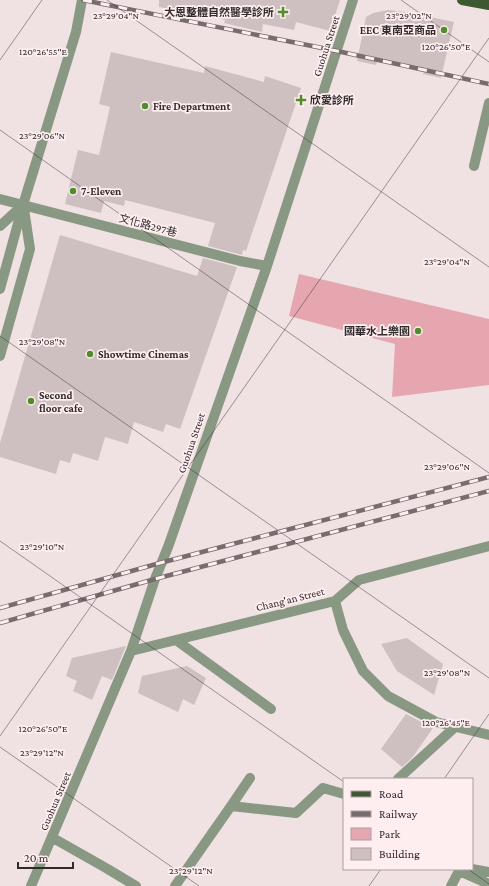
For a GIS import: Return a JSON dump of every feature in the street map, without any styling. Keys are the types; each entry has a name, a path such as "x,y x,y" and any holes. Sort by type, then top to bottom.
{"main road":[{"path":"462,0 489,5"}],"street":[{"path":"0,289 23,205 76,32 82,0"},
{"name":"Guohua Street","path":"31,886 53,838 131,651 156,574 168,547 267,266 353,0"},
{"path":"474,166 489,103"},
{"name":"文化路297巷","path":"0,199 240,261 267,266"},
{"path":"0,226 23,205"},
{"path":"0,356 30,249 23,205"},
{"path":"335,601 359,580 489,546"},
{"name":"Chang'an Street","path":"131,651 335,601 343,630 363,671 388,696 436,722 489,735"},
{"path":"176,640 271,709"},
{"path":"399,778 455,727"},
{"path":"175,886 250,778"},
{"path":"231,806 296,813 323,788 343,794"},
{"path":"53,838 136,886"},
{"path":"473,869 489,872"},
{"path":"451,886 463,870 489,884"}],"green space":[{"name":"國華水上樂園","path":"299,274 489,319 489,385 392,397 395,344 289,316"}],"building":[{"path":"159,0 340,0 330,31 296,22 294,30 263,24 262,32 224,23 225,20 159,7"},
{"path":"388,10 406,12 454,22 441,78 423,74 424,71 378,58 376,65 357,61 366,17 373,13"},
{"path":"111,52 204,73 205,66 264,82 265,76 301,88 246,251 243,250 242,255 208,246 215,223 125,200 124,206 104,201 101,213 65,204 78,150 99,155 110,107 99,104"},
{"name":"Showtime Cinemas","path":"60,235 197,276 203,258 237,267 180,429 166,424 163,432 134,422 128,444 105,437 98,461 73,453 70,463 60,460 56,474 0,457 0,443"},
{"path":"407,638 443,664 434,695 397,671 381,644"},
{"path":"126,646 112,680 102,676 92,700 73,691 77,681 66,676 72,658"},
{"path":"187,666 206,678 194,705 183,699 178,712 138,693 142,676"},
{"path":"406,714 433,728 412,758 402,767 381,749"}],"railway":[{"path":"83,0 337,51 489,84"},
{"path":"0,608 160,563 489,477"},
{"path":"0,623 155,579 489,491"}],"place":[{"name":"大恩整體自然醫學診所","path":"283,12"},
{"name":"EEC 東南亞商品","path":"444,30"},
{"name":"欣愛診所","path":"301,100"},
{"name":"Fire Department","path":"145,106"},
{"name":"7-Eleven","path":"73,191"},
{"name":"國華水上樂園","path":"418,331"},
{"name":"Showtime Cinemas","path":"90,354"},
{"name":"Second floor cafe","path":"31,401"}]}
